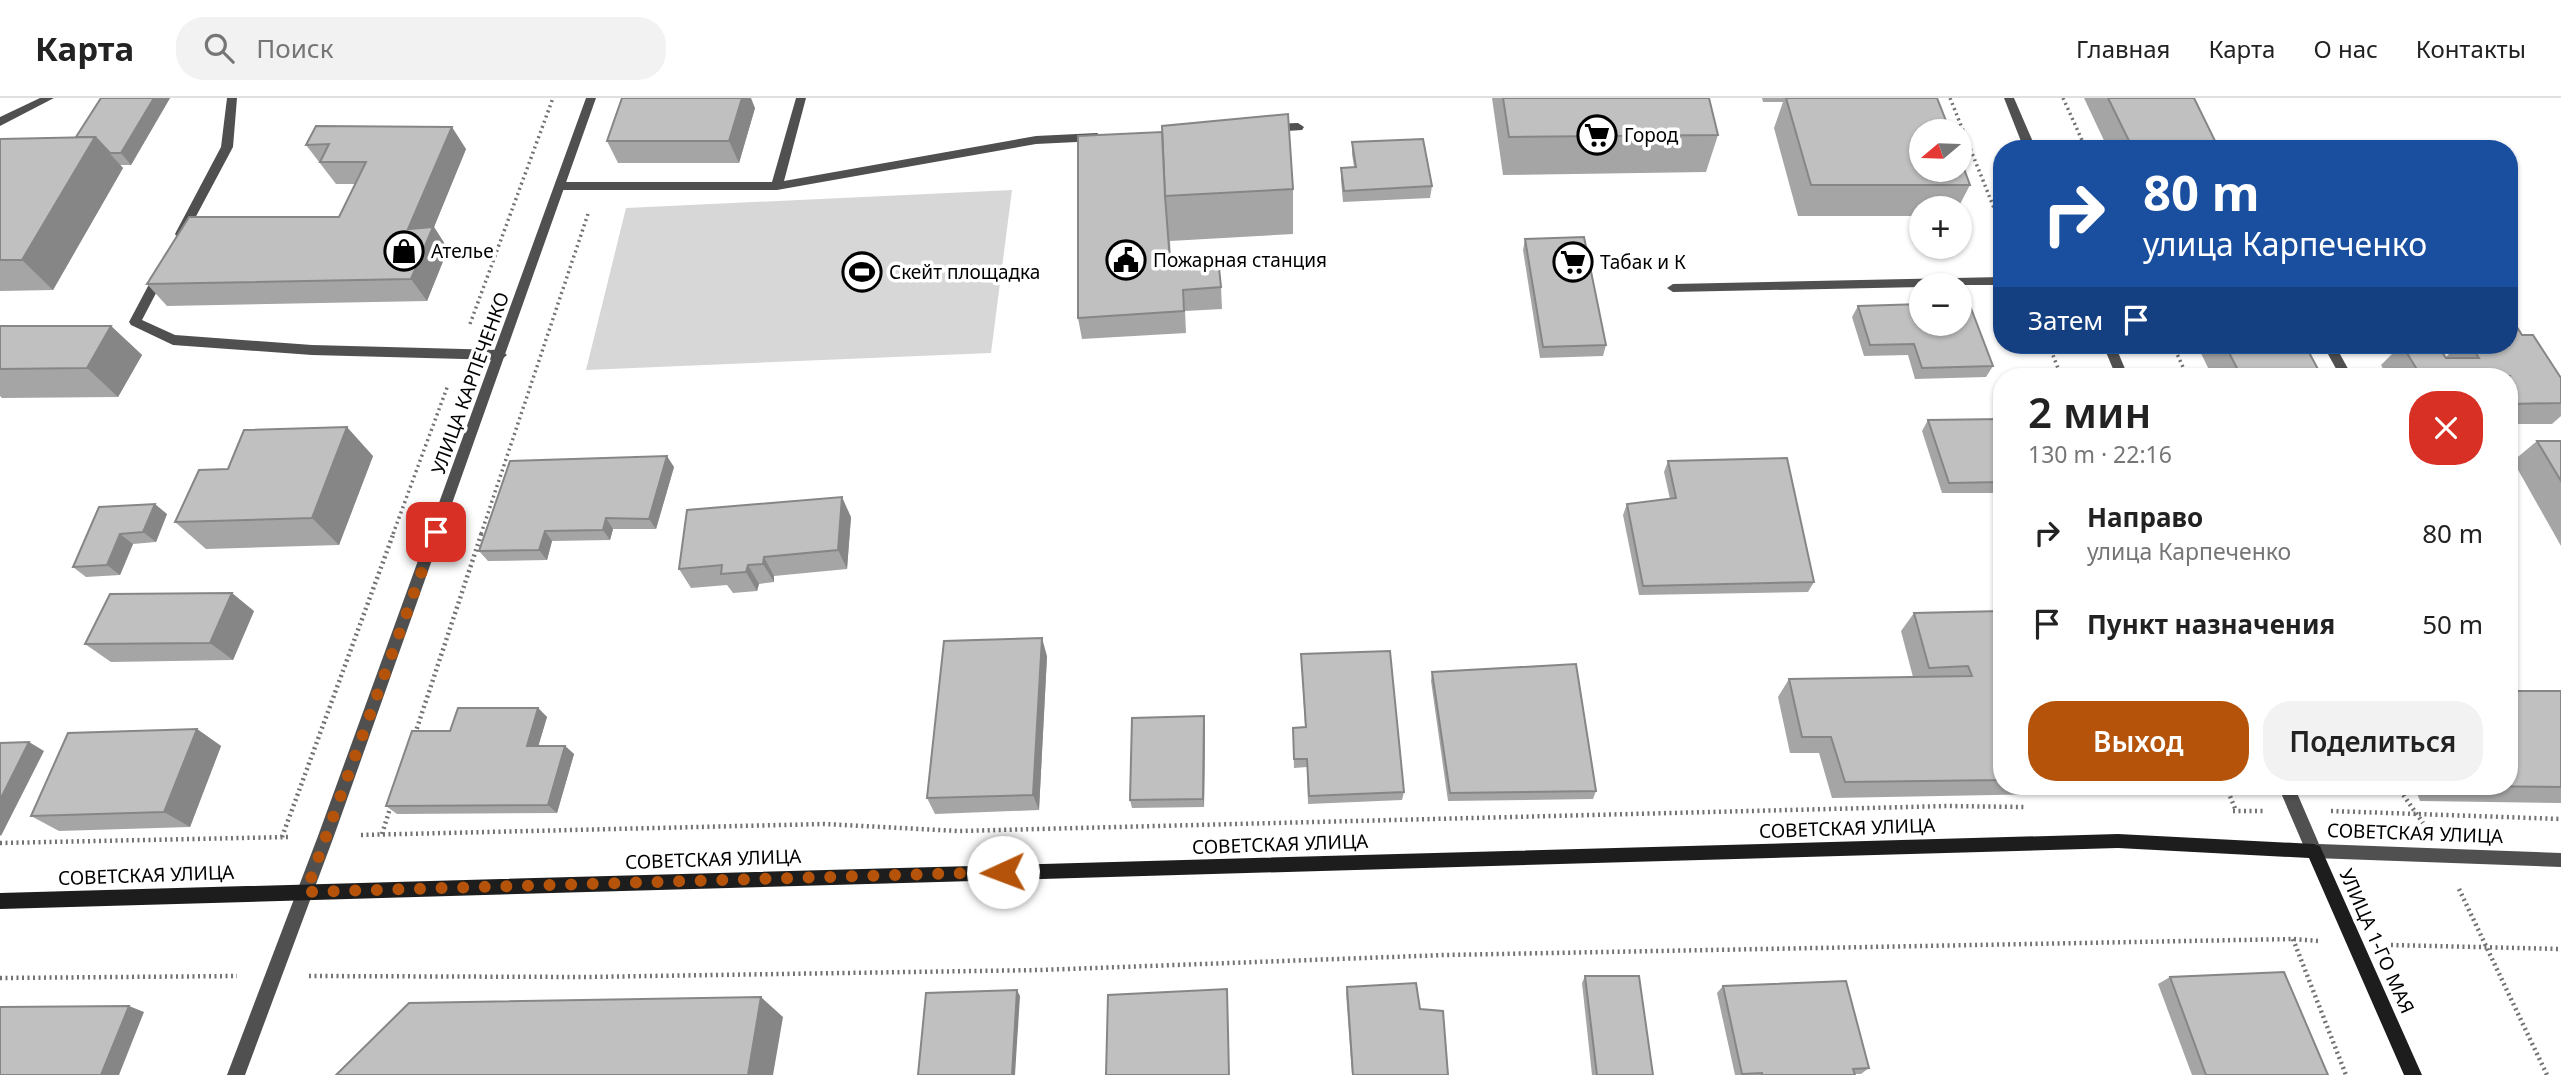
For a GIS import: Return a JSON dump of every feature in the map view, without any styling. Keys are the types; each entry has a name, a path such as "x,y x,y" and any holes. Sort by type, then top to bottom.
{"main road":[{"name":"СОВЕТСКАЯ УЛИЦА","path":"0,901 2118,841 2314,851"},
{"name":"УЛИЦА 1-ГО МАЯ","path":"2314,851 2413,1075"}],"street":[{"path":"0,122 49,98"},
{"path":"177,241 226,147 232,98"},
{"name":"УЛИЦА КАРПЕЧЕНКО","path":"236,1075 306,892 501,355 591,98"},
{"path":"777,186 801,98"},
{"path":"2010,98 2026,140"},
{"path":"1256,129 1298,127"},
{"path":"561,186 777,186 1036,140 1105,137"},
{"path":"165,264 135,323 173,340 312,350 501,355"},
{"path":"1673,288 1993,281"},
{"name":"УЛИЦА 1-ГО МАЯ","path":"2290,795 2314,851"},
{"name":"СОВЕТСКАЯ УЛИЦА","path":"2314,851 2561,860"}],"path":[{"path":"282,837 552,98"},
{"path":"1950,98 1993,206"},
{"path":"2063,98 2081,140"},
{"path":"412,742 596,188"},
{"path":"382,834 395,795"},
{"path":"2230,795 2236,811"},
{"path":"2404,795 2442,855 2547,1075"},
{"path":"0,843 824,824 959,831 1906,807 2030,807"},
{"path":"2222,811 2296,810 2561,819"},
{"path":"2293,939 2346,1075"},
{"path":"0,978 584,977 1012,971 1473,954 2293,939 2357,944 2561,949"}],"shaded area":[{"path":"1012,190 991,353 586,370 626,208"}],"building":[{"path":"101,98 154,98 121,153 110,153 95,137 76,137"},
{"path":"622,98 742,98 729,141 607,141"},
{"path":"1503,98 1709,98 1718,135 1509,137"},
{"path":"1786,98 1937,98 1945,119 1909,119 1909,182 1969,182 1970,185 1811,185"},
{"path":"2108,98 2194,98 2215,140 2129,140"},
{"path":"1288,114 1293,189 1165,196 1162,126"},
{"path":"316,126 452,127 408,229 433,227 411,279 147,284 189,217 339,217 366,162 320,162 329,144 306,145"},
{"name":"Пожарная станция","path":"1162,132 1170,261 1218,258 1221,287 1183,290 1184,311 1078,318 1078,136"},
{"path":"95,137 22,260 0,260 0,139"},
{"path":"1423,139 1432,186 1344,191 1341,168 1356,167 1352,142"},
{"path":"1584,237 1606,345 1543,347 1525,239"},
{"path":"1909,304 1909,336 1972,336 1972,311 1993,366 1922,368 1914,344 1870,345 1858,306"},
{"path":"0,326 111,326 87,368 0,369"},
{"path":"2518,329 2522,335 2533,335 2561,378 2561,403 2518,404 2518,368 2416,368 2408,354 2479,358 2476,354 2518,354"},
{"path":"2230,354 2310,354 2317,368 2237,368"},
{"path":"1993,419 1993,482 1949,483 1928,420"},
{"path":"347,427 312,518 175,522 199,470 228,469 244,430"},
{"path":"2537,441 2561,441 2561,481"},
{"path":"667,456 649,519 606,518 603,530 545,531 539,550 479,551 510,461"},
{"path":"1787,458 1814,582 1643,586 1627,504 1676,498 1668,461"},
{"path":"842,497 838,550 764,557 763,564 748,565 746,572 721,574 722,565 679,569 687,510"},
{"path":"155,504 143,532 120,534 107,565 73,567 99,507"},
{"path":"232,593 210,643 85,644 110,594"},
{"path":"1993,611 1993,780 1845,782 1831,737 1802,737 1789,679 1972,676 1968,666 1929,668 1914,613"},
{"path":"1042,638 1033,795 927,798 944,641"},
{"path":"1390,651 1404,792 1309,796 1307,759 1294,759 1293,728 1306,727 1301,654"},
{"path":"1576,664 1596,791 1450,793 1432,672"},
{"path":"2518,691 2561,691 2561,787 2518,787"},
{"path":"458,708 538,708 527,746 565,746 548,805 386,806 412,731 450,731"},
{"path":"1204,716 1203,799 1130,800 1132,718"},
{"path":"197,729 164,812 31,816 68,733"},
{"path":"29,742 0,800 0,743"},
{"path":"2284,972 2328,1075 2206,1075 2170,977"},
{"path":"1585,976 1639,976 1653,1075 1597,1075"},
{"path":"1846,981 1869,1068 1853,1069 1855,1075 1742,1074 1723,986"},
{"path":"1416,983 1420,1009 1443,1011 1448,1075 1353,1075 1347,987"},
{"path":"1227,989 1229,1075 1106,1075 1108,995"},
{"path":"1017,990 1012,1075 918,1075 926,993"},
{"path":"761,997 748,1075 336,1075 409,1003"},
{"path":"129,1006 101,1075 0,1075 0,1007"}],"place":[{"name":"Город","path":"1597,135"},
{"name":"Ателье","path":"404,251"},
{"name":"Пожарная станция","path":"1126,260"},
{"name":"Табак и К","path":"1573,262"},
{"name":"Скейт площадка","path":"862,272"}],"route":[{"path":"436,532 306,892 1003,872"}]}
